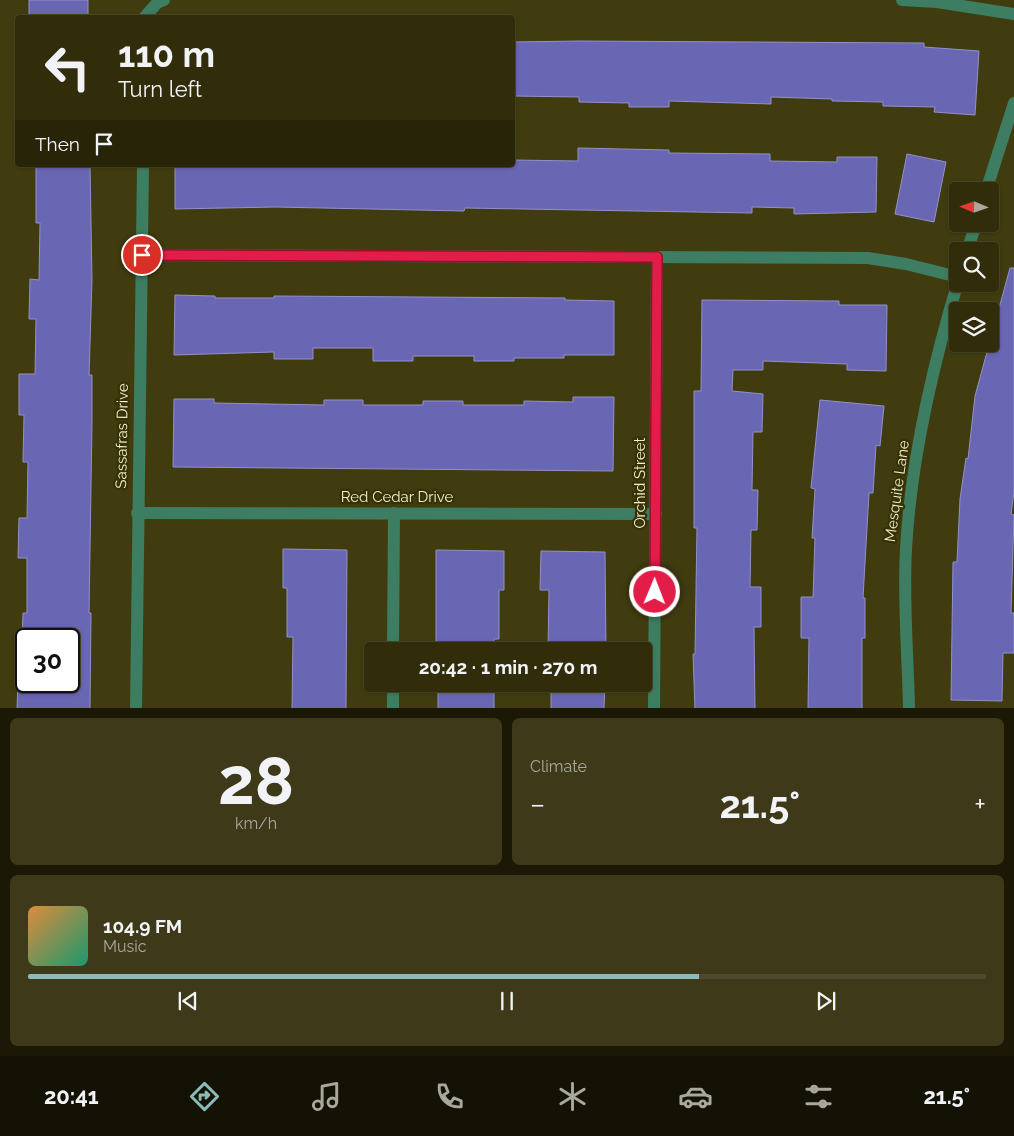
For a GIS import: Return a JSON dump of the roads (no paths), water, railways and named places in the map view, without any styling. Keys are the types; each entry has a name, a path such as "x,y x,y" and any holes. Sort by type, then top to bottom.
{"street":[{"path":"902,0 938,2 1014,14"},
{"path":"147,15 160,1"},
{"path":"989,182 1014,103"},
{"name":"Sassafras Drive","path":"136,708 137,513 143,167"},
{"path":"142,255 868,258 906,264 949,275"},
{"name":"Orchid Street","path":"654,708 657,257"},
{"name":"Mesquite Lane","path":"909,708 906,550 912,494 925,412 940,342 955,292"},
{"name":"Red Cedar Drive","path":"137,513 656,514"},
{"path":"393,642 394,514"},
{"path":"393,692 393,708"}]}
